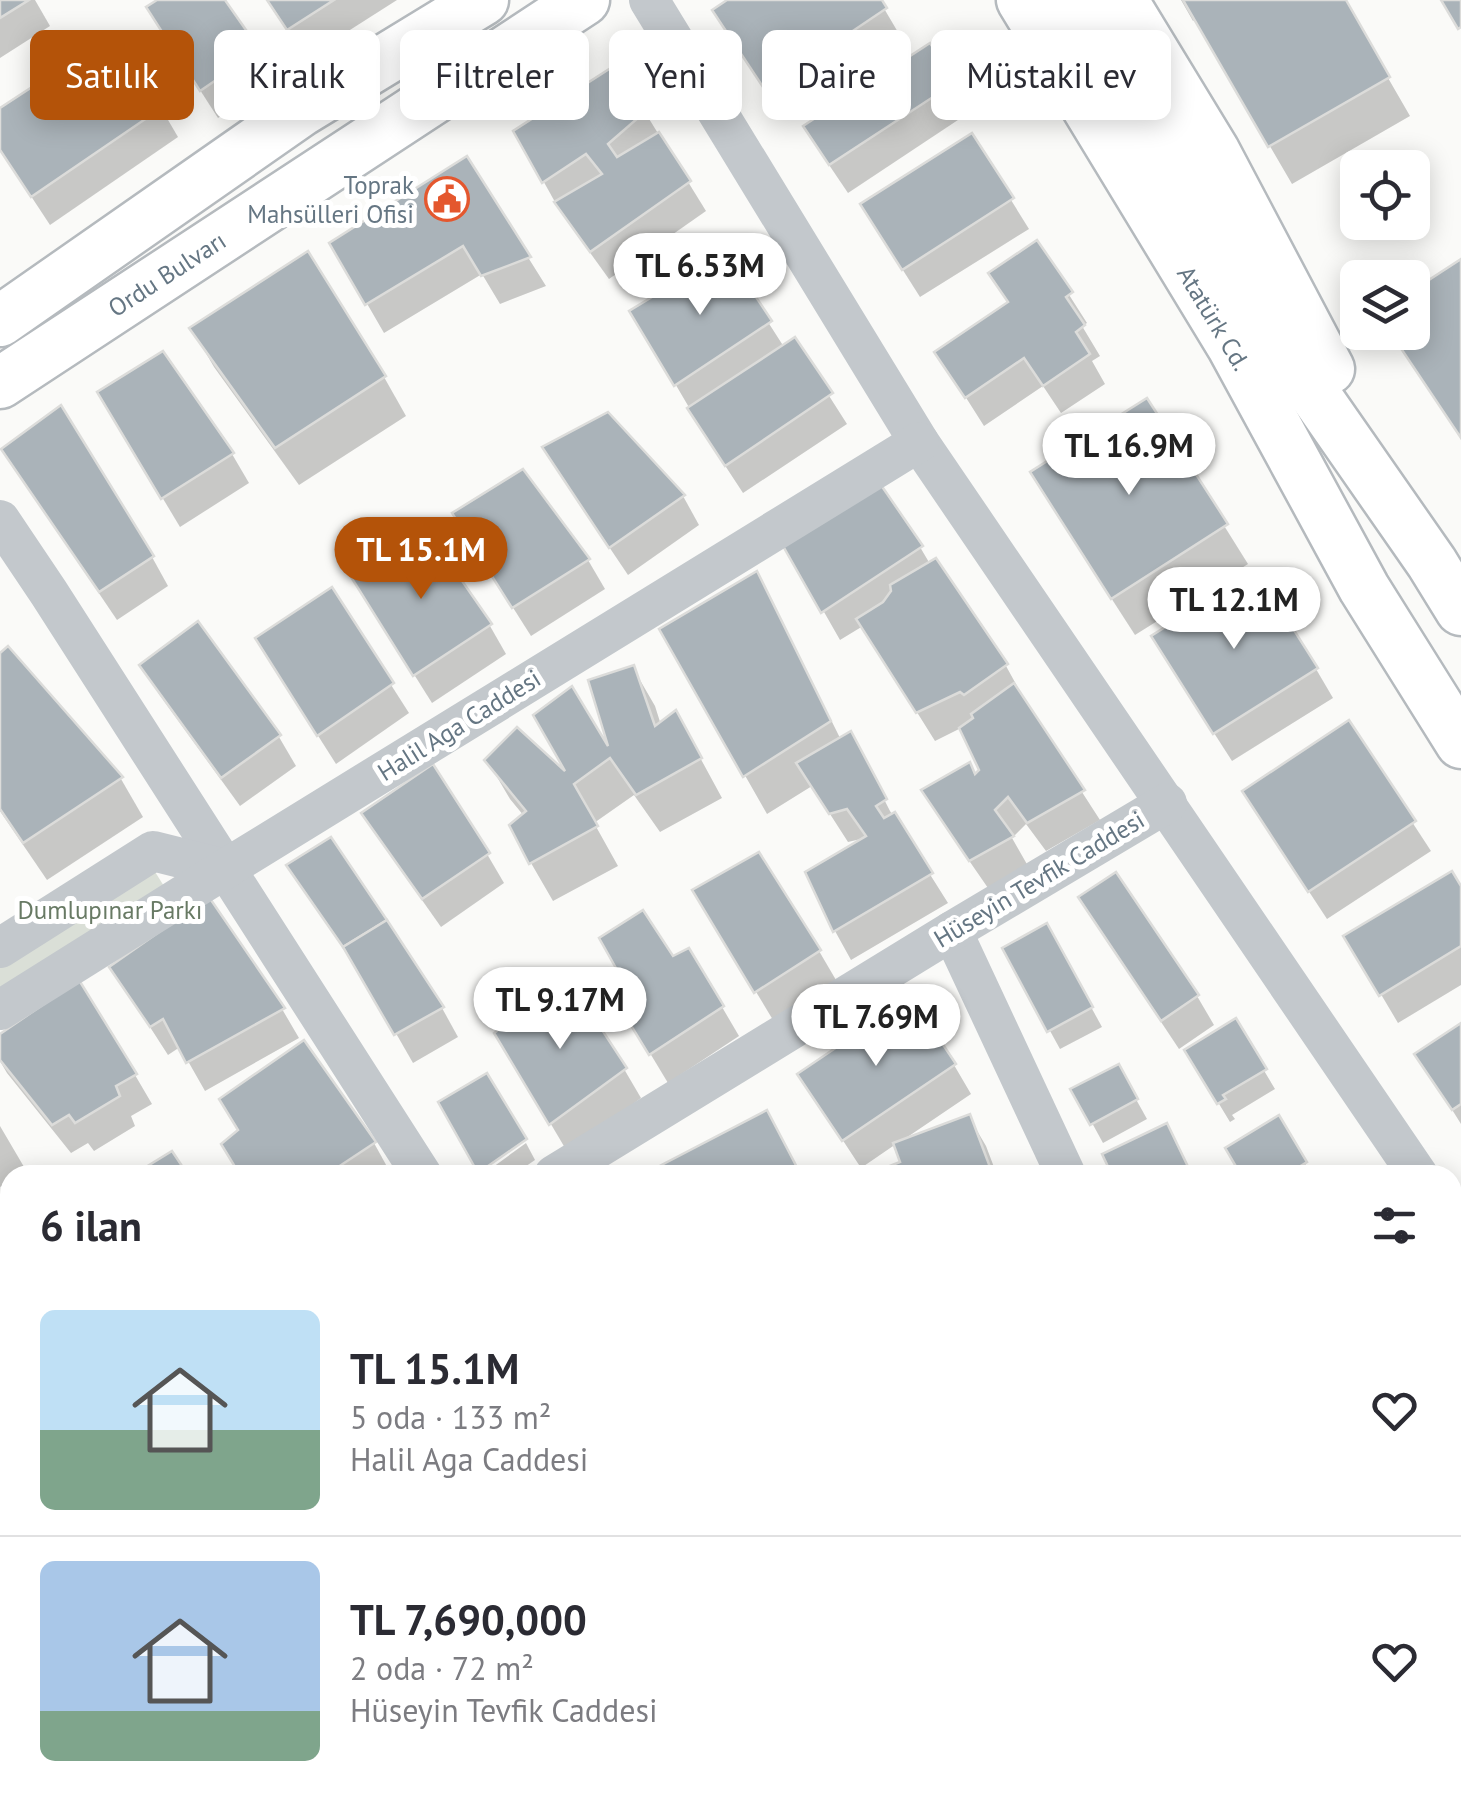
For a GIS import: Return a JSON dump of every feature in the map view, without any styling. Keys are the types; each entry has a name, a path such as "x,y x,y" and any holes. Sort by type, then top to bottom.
{"main road":[{"path":"0,321 301,111 483,0"},
{"name":"Ordu Bulvarı","path":"0,384 584,0"},
{"path":"984,0 1364,588"},
{"name":"Atatürk Cd.","path":"1022,0 1232,348 1364,588 1461,742"},
{"name":"Atatürk Cd.","path":"1071,0 1242,290 1449,582"},
{"path":"1122,0 1214,151 1449,582"}],"street":[{"path":"649,0 919,442 1411,1165"},
{"name":"Halil Aga Caddesi","path":"0,1010 919,442"},
{"path":"0,520 416,1165"},
{"name":"Hüseyin Tevfik Caddesi","path":"570,1165 1167,803"},
{"path":"0,948 152,852 225,868"},
{"path":"952,930 1061,1165"}],"green space":[{"name":"Dumlupınar Parkı","path":"145,856 174,902 0,1010 0,948"}],"building":[{"path":"0,0 29,0 0,18"},
{"path":"157,0 225,0 246,30 214,30 214,81 200,91 194,82 194,30 161,30 146,7"},
{"path":"267,0 334,0 287,30"},
{"path":"727,0 882,0 887,8 854,30 762,30 762,85 742,55 742,30 725,30 712,10"},
{"path":"1183,0 1346,0 1390,77 1268,147"},
{"path":"1441,0 1461,0 1458,29"},
{"path":"931,44 931,98 911,111 911,55"},
{"path":"609,69 609,120 636,120 608,144 617,157 659,132 691,181 590,252 554,202 602,174 586,154 542,183 513,131 530,120 589,120 589,82"},
{"path":"30,88 30,120 144,120 31,197 0,150 0,108"},
{"path":"812,120 898,120 829,165 803,126"},
{"path":"972,133 1014,198 902,270 860,204"},
{"name":"Toprak Mahsülleri Ofisi","path":"467,156 531,257 481,276 463,246 365,305 329,243"},
{"path":"1037,240 1073,292 1066,297 1085,325 1076,332 1090,354 1043,386 1024,358 965,398 934,352 1008,302 988,273"},
{"path":"308,251 386,376 275,448 189,328"},
{"path":"726,252 772,321 674,386 629,311"},
{"path":"1461,259 1461,438 1402,350 1430,350 1430,279"},
{"path":"795,337 833,393 725,466 687,408"},
{"path":"163,351 234,453 161,499 97,392"},
{"path":"1147,398 1228,524 1111,599 1030,472"},
{"path":"61,405 154,556 99,592 1,449"},
{"path":"608,412 685,495 609,548 542,447"},
{"path":"523,469 590,559 512,608 452,513"},
{"path":"881,485 923,546 821,613 783,546"},
{"path":"426,529 492,624 413,676 351,577"},
{"path":"936,558 1008,664 964,695 960,692 916,713 856,619 883,602 891,591 890,585"},
{"path":"1256,570 1318,668 1213,734 1151,636"},
{"path":"757,571 831,721 743,777 659,629"},
{"path":"332,587 394,683 317,736 255,638"},
{"path":"198,621 281,735 221,778 139,665"},
{"path":"8,646 123,777 23,843 0,809 0,653"},
{"path":"634,665 655,726 676,710 702,758 636,795 610,758 574,784 598,826 529,864 509,825 526,811 484,760 517,727 565,771 533,715 572,686 608,746 588,680"},
{"path":"1014,683 1085,790 1027,823 1008,797 995,810 1014,836 969,861 921,790 970,762 975,774 979,770 959,728 973,718 971,714"},
{"path":"1349,720 1416,821 1308,892 1242,791"},
{"path":"851,731 887,799 876,806 884,818 895,812 933,873 833,932 805,872 866,836 847,809 829,814 796,763"},
{"path":"433,764 490,853 422,899 361,813"},
{"path":"331,837 387,920 343,947 286,865"},
{"path":"759,852 821,950 754,993 692,890"},
{"path":"1452,871 1461,886 1461,946 1379,996 1343,936"},
{"path":"1116,872 1199,995 1161,1021 1078,897"},
{"path":"209,897 285,1008 186,1063 163,1019 150,1027 109,967"},
{"path":"643,910 673,956 689,948 724,1006 649,1055 613,996 626,986 599,938"},
{"path":"387,920 444,1007 394,1035 343,947"},
{"path":"1047,923 1093,1007 1047,1032 1002,948"},
{"path":"79,980 137,1074 116,1086 120,1096 75,1123 69,1115 52,1125 0,1060 0,1034"},
{"path":"570,981 627,1068 549,1125 494,1033"},
{"path":"911,997 956,1064 842,1141 797,1074"},
{"path":"1236,1018 1267,1069 1223,1095 1226,1099 1217,1104 1184,1050"},
{"path":"1461,1023 1461,1104 1452,1110 1414,1054"},
{"path":"304,1040 376,1142 341,1165 234,1165 221,1144 238,1130 219,1099"},
{"path":"1119,1064 1138,1099 1090,1125 1070,1089"},
{"path":"487,1073 527,1139 490,1165 473,1165 438,1102"},
{"path":"767,1110 796,1165 662,1165"},
{"path":"970,1114 989,1165 892,1165 900,1162 893,1143"},
{"path":"1279,1115 1307,1162 1235,1165 1225,1148"},
{"path":"1167,1123 1187,1165 1107,1165 1102,1154"},
{"path":"172,1151 181,1165 149,1165"}],"place":[{"name":"Toprak Mahsülleri Ofisi","path":"447,199"}]}
